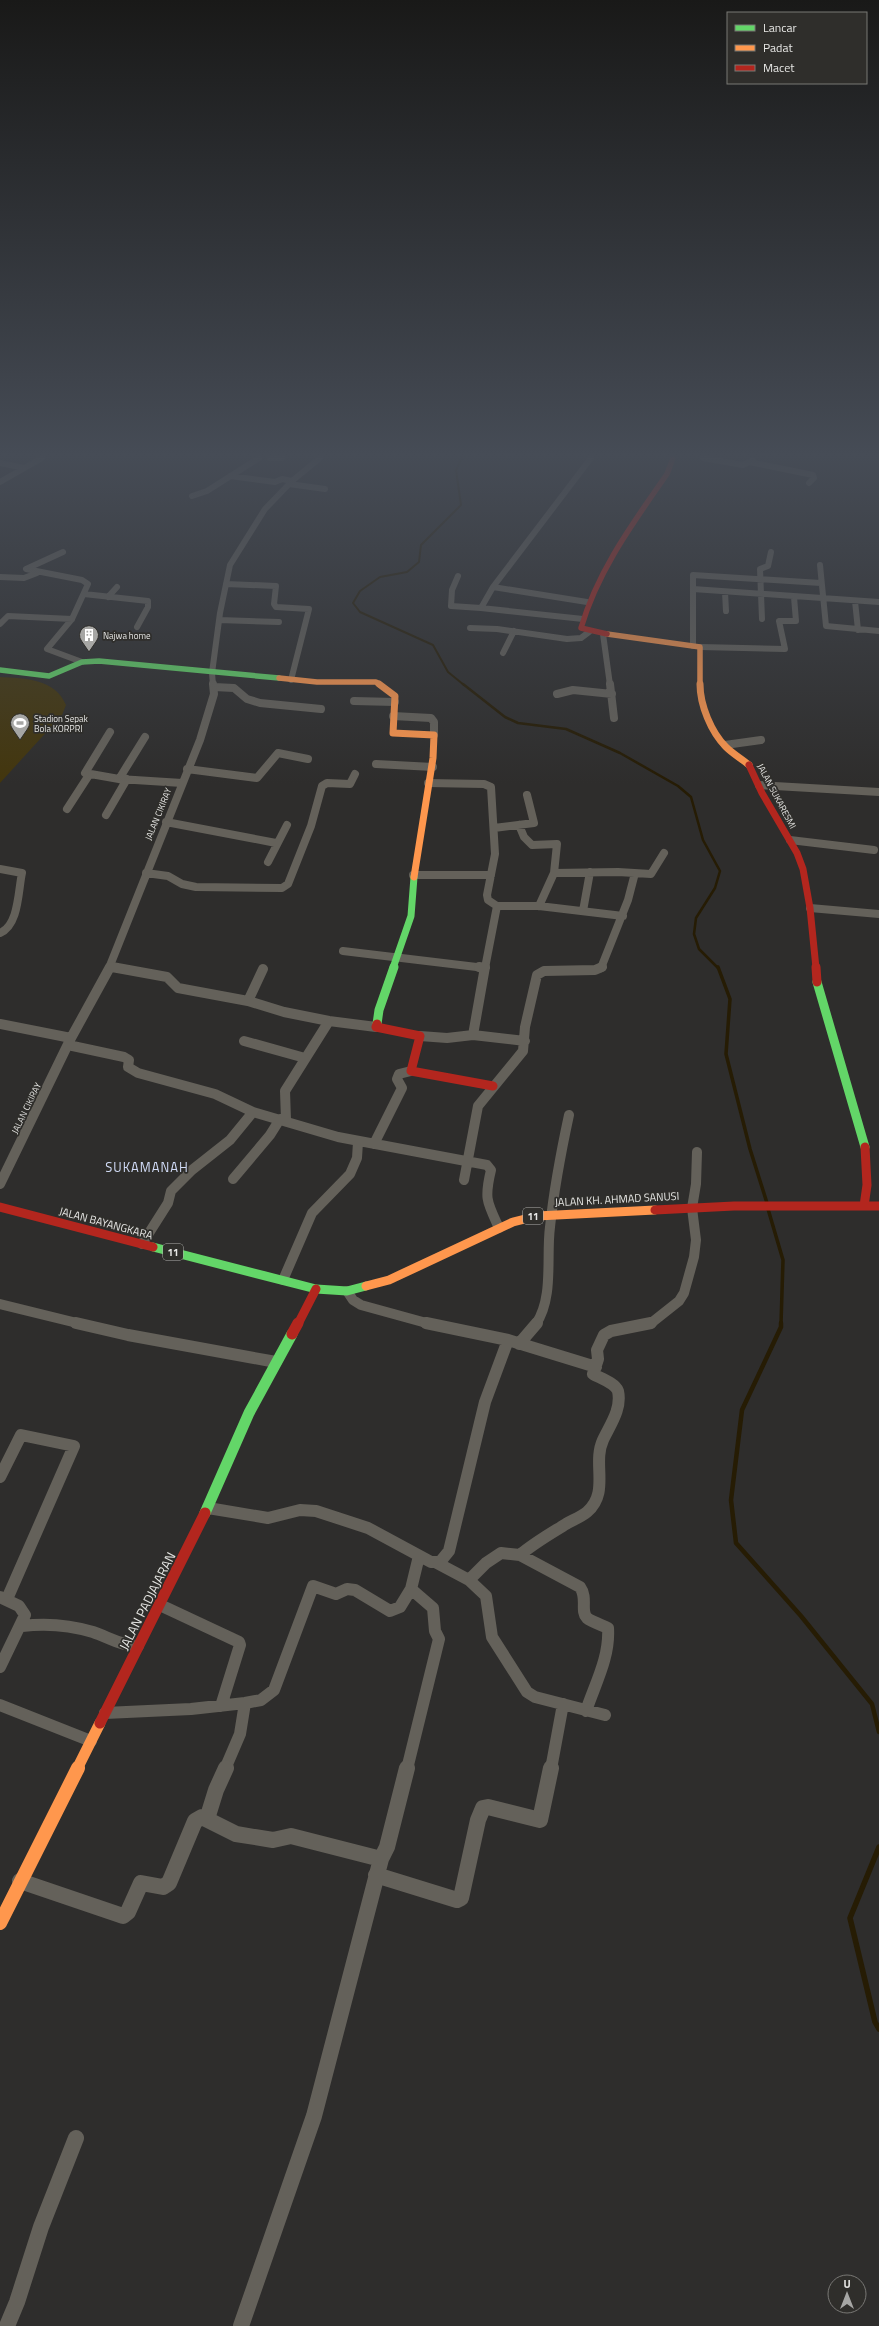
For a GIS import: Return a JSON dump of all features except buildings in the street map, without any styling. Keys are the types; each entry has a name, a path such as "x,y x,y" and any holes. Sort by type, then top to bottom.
{"main road":[{"path":"604,567 588,602 581,628 589,632 696,646"},
{"name":"JALAN SUKARESMI","path":"696,646 700,701 709,720 725,745 751,766 758,785 790,840 803,869 810,908 818,991 867,1153 867,1185 864,1206"},
{"path":"0,670 49,676 82,662 99,661 291,680 378,683 395,695 393,734 434,735 436,739 433,768 428,783 413,875 410,916 379,1010 376,1026 420,1036 411,1070 493,1086"},
{"name":"JALAN KH. AHMAD SANUSI","path":"347,1291 389,1280 499,1228 526,1217 553,1214 734,1206 879,1206"},
{"name":"JALAN BAYANGKARA","path":"0,1208 316,1289 347,1291"},
{"name":"JALAN PADJAJARAN","path":"0,1924 20,1881 208,1508 249,1413 316,1289"}],"street":[{"path":"31,567 26,569 37,573 84,581 88,584 72,619 47,649 82,662"},
{"name":"JALAN CIKIRAY","path":"0,1184 69,1042 110,967 212,708 214,687 212,673 219,620 231,567"},
{"path":"481,608 493,587 509,567"},
{"path":"762,618 760,568 766,567"},
{"path":"820,567 826,626 879,631"},
{"path":"0,577 24,578 37,573"},
{"path":"794,597 796,621 779,621 785,649 696,646 693,576 697,574 761,578 791,578 821,583"},
{"path":"458,576 452,590 451,606 583,619"},
{"path":"226,584 274,586 276,588 274,604 276,607 309,609 291,680"},
{"path":"108,597 116,587"},
{"path":"493,587 588,602"},
{"path":"693,589 879,602"},
{"path":"725,592 726,611"},
{"path":"84,594 149,602 137,627"},
{"path":"855,601 858,630"},
{"path":"0,624 4,617 8,616 72,619"},
{"path":"219,620 279,622"},
{"path":"470,628 514,631 567,639 581,638 589,632"},
{"path":"503,653 514,631"},
{"path":"603,634 614,718"},
{"path":"214,687 234,688 247,699 260,703 321,709"},
{"path":"557,694 573,690 612,694"},
{"path":"354,701 395,702"},
{"path":"393,716 431,718 434,722 434,735"},
{"path":"110,732 85,771 89,775 119,779 182,783"},
{"path":"119,779 145,737"},
{"path":"725,745 761,740"},
{"path":"187,769 256,778 278,753 308,759"},
{"path":"376,764 433,768"},
{"path":"146,873 168,876 182,884 196,887 282,888 288,884 311,826 322,786 327,783 350,784 355,774"},
{"path":"67,809 89,775"},
{"path":"106,815 127,779"},
{"path":"428,783 489,785 493,796 495,854 487,897 497,906 539,906 623,916"},
{"path":"758,785 879,792"},
{"path":"494,828 519,826 532,824 535,822 527,795"},
{"path":"166,822 276,843"},
{"path":"268,862 276,843 287,825"},
{"path":"519,826 524,837 532,845 557,844 554,873 539,906"},
{"path":"790,840 874,850"},
{"path":"554,873 653,873 664,853"},
{"path":"0,869 22,873 13,919 7,930 0,932"},
{"path":"583,911 590,872"},
{"path":"464,1180 478,1106 523,1051 525,1027 538,973 544,970 595,970 602,968 623,916 635,873"},
{"path":"413,875 490,875"},
{"path":"473,1035 474,1023 497,906"},
{"path":"810,908 879,914"},
{"path":"343,951 485,968"},
{"path":"110,967 167,977 178,988 248,1002 329,1021 376,1026"},
{"path":"248,1002 263,969"},
{"path":"233,1179 244,1162 271,1136 283,1120 285,1091 329,1021"},
{"path":"0,1024 124,1057 128,1060 128,1067 138,1073 215,1094 253,1112 358,1142 409,1149 490,1167 491,1176 486,1192 487,1202 499,1228"},
{"path":"420,1036 447,1038 473,1035 525,1041"},
{"path":"244,1040 305,1058"},
{"path":"374,1144 387,1124 392,1107 402,1088 397,1079 399,1074 411,1070"},
{"path":"142,1244 158,1221 174,1188 192,1170 230,1140 253,1112"},
{"path":"437,1563 449,1550 485,1402 514,1342 540,1317 545,1302 549,1274 548,1247 558,1167 569,1115"},
{"path":"283,1280 312,1213 350,1174 357,1158 358,1142"},
{"path":"520,1555 533,1544 587,1512 598,1498 600,1492 599,1454 603,1440 615,1420 618,1392 615,1386 593,1374 598,1359 597,1350 604,1335 611,1331 649,1324 679,1300 684,1293 694,1257 696,1240 692,1208 696,1184 697,1152"},
{"path":"347,1291 353,1300 360,1305 409,1319 514,1342 596,1367"},
{"path":"0,1304 128,1335 276,1362"},
{"path":"0,1477 18,1438 21,1435 74,1446 4,1598 24,1612 25,1616 22,1626 0,1667"},
{"path":"208,1508 268,1518 277,1518 295,1511 313,1510 345,1518 376,1530 419,1556 437,1563 469,1580 486,1596 492,1637 527,1692 535,1697 605,1715"},
{"path":"469,1580 486,1563 500,1553 520,1555 580,1587 584,1592 585,1599 583,1612 587,1618 608,1628 610,1635 586,1711"},
{"path":"105,1713 221,1706 261,1700 274,1690 313,1586 336,1594 347,1589 355,1590 394,1611 398,1609 411,1589 419,1556"},
{"path":"241,2326 314,2116 376,1875 387,1847 439,1639 436,1631 433,1608 411,1589"},
{"path":"160,1605 240,1642 221,1706"},
{"path":"22,1626 41,1624 60,1625 103,1636 126,1646 138,1646"},
{"path":"207,1819 210,1802 237,1745 244,1724 245,1703"},
{"path":"376,1875 457,1900 461,1898 478,1820 483,1808 488,1807 540,1820 542,1817 563,1704"},
{"path":"0,1705 91,1740"},
{"path":"20,1881 123,1916 128,1912 141,1884 163,1887 167,1885 195,1821 202,1817 236,1834 273,1840 294,1836 381,1859"},
{"path":"7,2326 17,2302 41,2227 76,2138"}],"shaded area":[{"name":"Stadion Sepak Bola KORPRI","path":"0,677 29,679 47,685 61,696 66,705 62,715 0,783"}],"waterway":[{"path":"414,567 407,572 380,577 360,591 353,603 360,612 433,645 448,672 464,685"},
{"path":"463,684 505,717 518,723 566,729 620,753 678,786 691,797 703,840 720,871 715,888 696,918 694,934 699,949 718,968"},
{"path":"718,967 730,999 726,1054 750,1149 767,1203"},
{"path":"768,1209 783,1260 781,1324"},
{"path":"781,1324 781,1327 742,1410 731,1500 736,1543 801,1616 872,1704 879,1732"},
{"path":"879,1847 850,1918 875,2022 879,2029"}],"traffic: fast":[{"path":"0,670 49,676 82,662 99,661 279,678"},
{"path":"377,1024 379,1010 411,916 414,877"},
{"path":"817,982 865,1147"},
{"path":"153,1247 316,1289 347,1291 366,1286"},
{"path":"205,1513 249,1413 292,1334"}],"traffic: slow":[{"path":"607,634 700,647 700,697 709,720 726,747 749,765"},
{"path":"279,678 317,682 376,682 395,696 393,733 434,735 435,743 433,758 414,877"},
{"path":"366,1286 389,1280 513,1222 537,1216 655,1210"},
{"path":"0,1923 100,1723"}],"traffic: jam":[{"path":"605,567 587,606 581,628 607,634"},
{"path":"749,765 762,793 797,853 803,869 810,908 817,982"},
{"path":"377,1024 376,1027 420,1036 411,1071 493,1086"},
{"path":"864,1206 867,1185 865,1147"},
{"path":"655,1210 734,1206 879,1206"},
{"path":"0,1207 153,1247"},
{"path":"292,1334 316,1289"},
{"path":"100,1723 205,1513"}],"place":[{"name":"Najwa home","path":"89,652"},
{"name":"Stadion Sepak Bola KORPRI","path":"20,740"}],"district":[{"name":"SUKAMANAH","path":"147,1167"}]}
